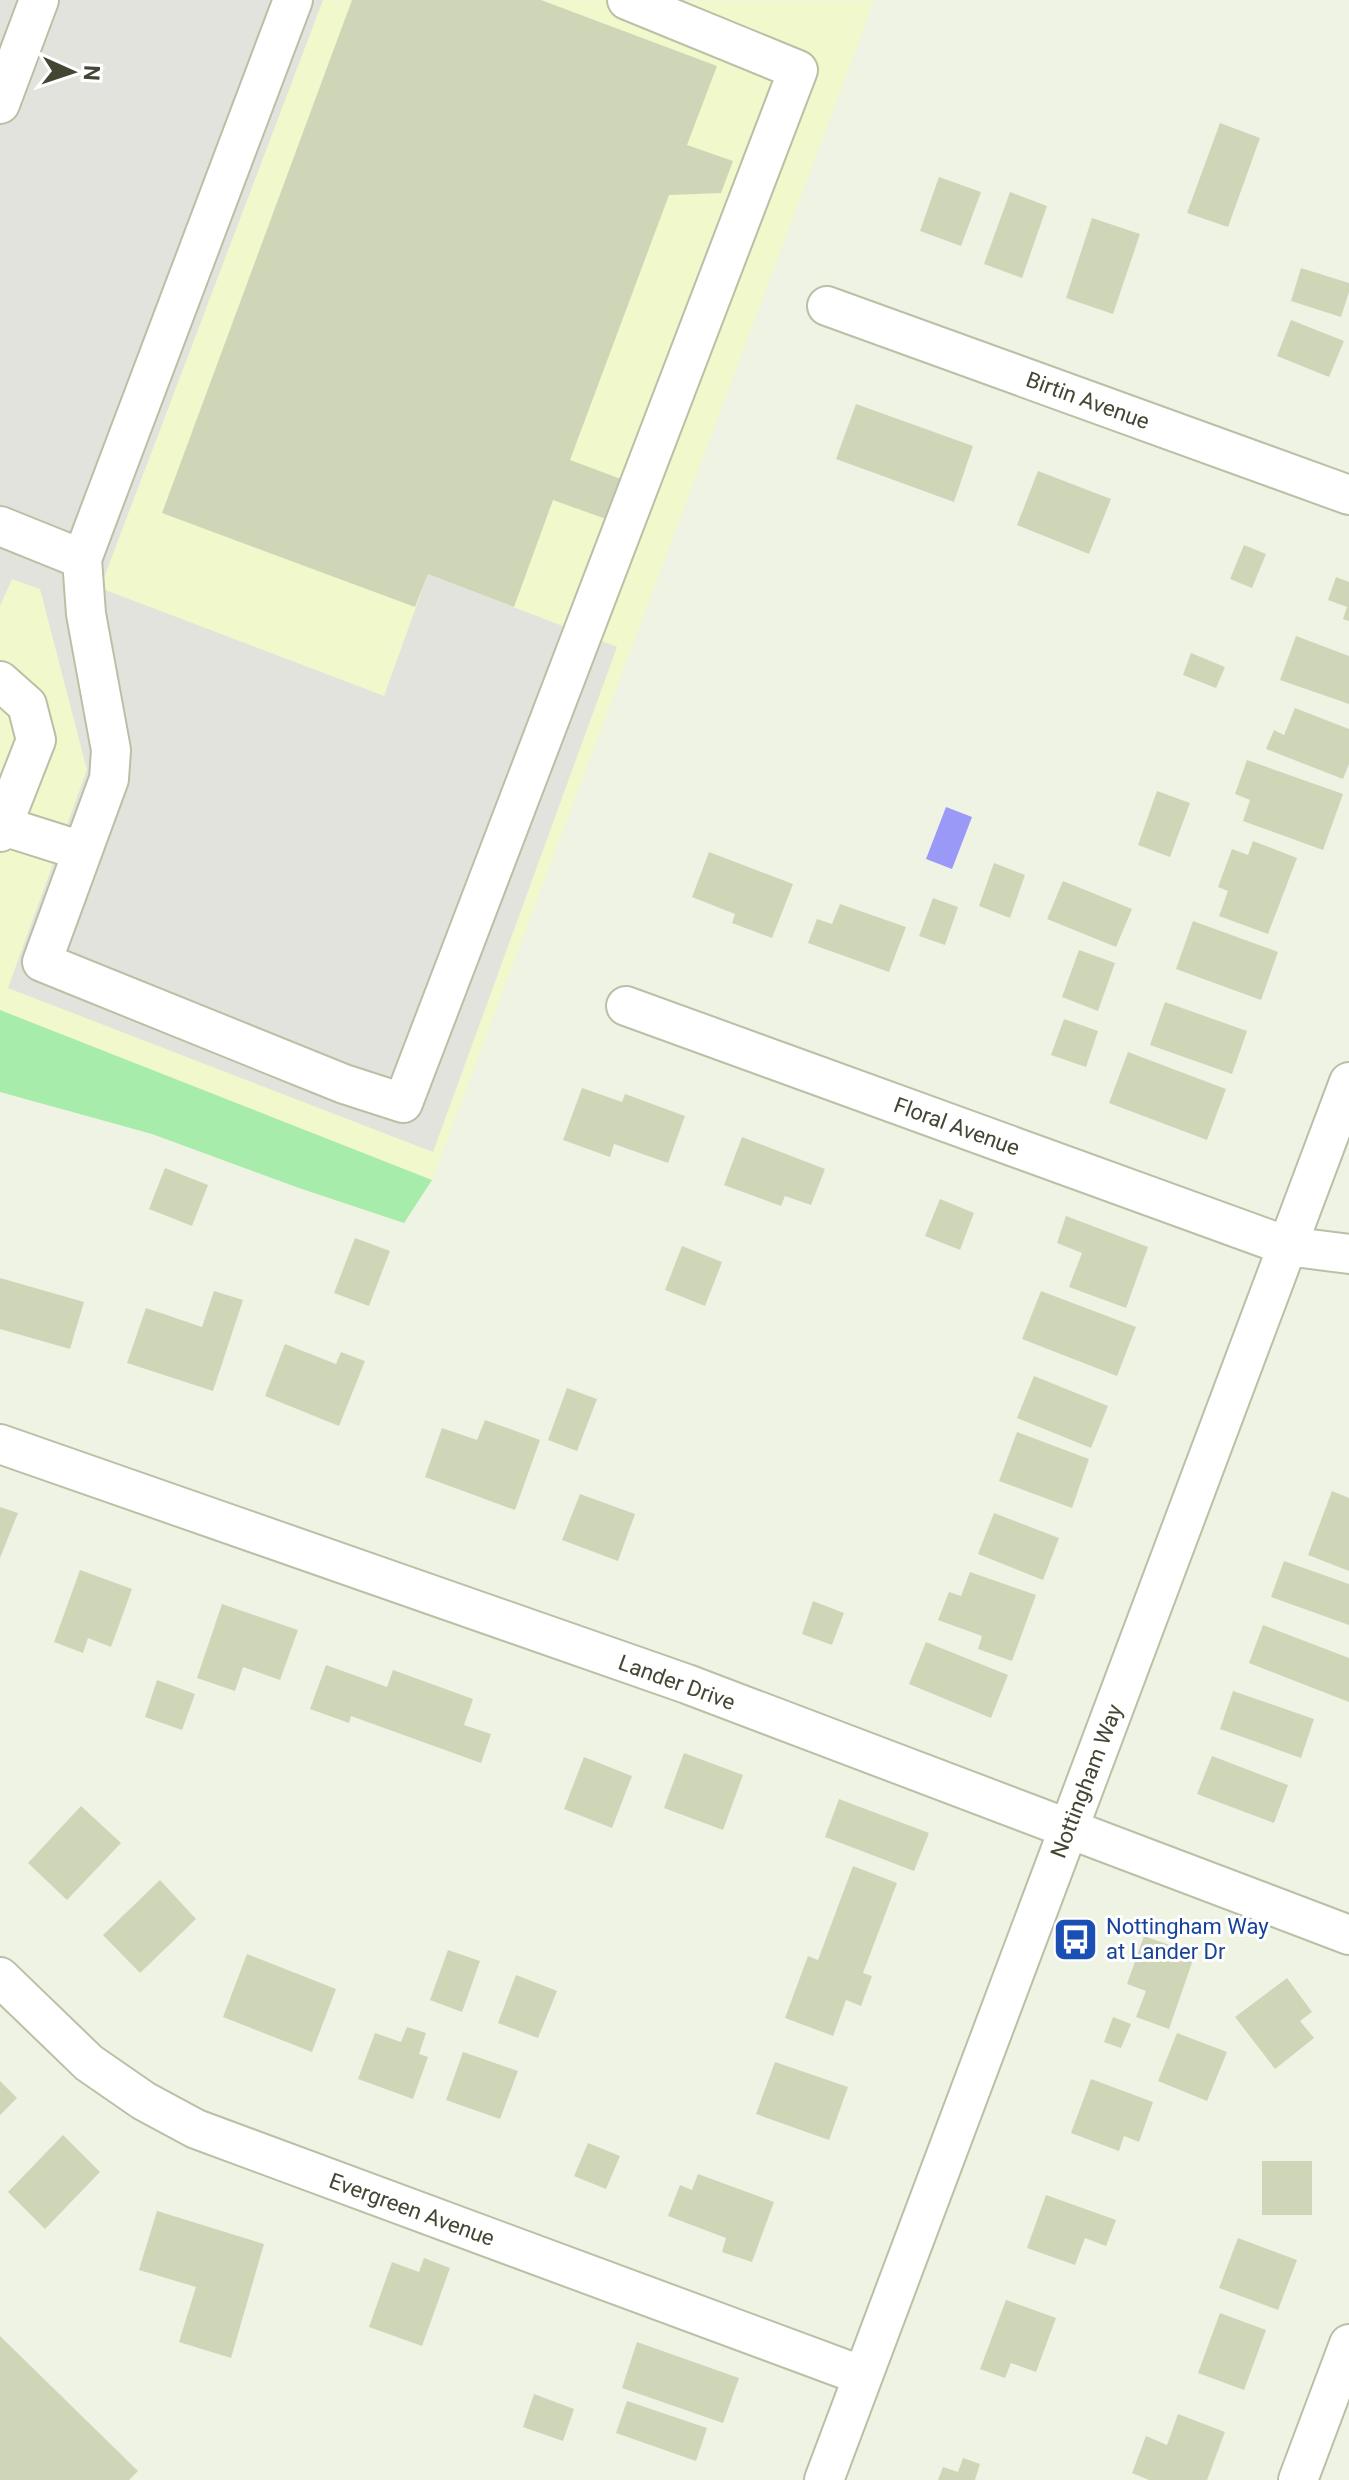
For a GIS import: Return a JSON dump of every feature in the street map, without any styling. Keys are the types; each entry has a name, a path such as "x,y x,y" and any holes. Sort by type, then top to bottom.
{"street":[{"path":"0,104 39,0"},
{"path":"293,0 82,559 86,614 111,750 109,779 42,962 344,1084 403,1103 798,70 627,0"},
{"name":"Birtin Avenue","path":"827,306 1349,495"},
{"path":"0,526 82,559"},
{"path":"0,681 27,705 36,740 1,828 82,851"},
{"name":"Floral Avenue","path":"626,1006 1287,1246 1349,1254"},
{"name":"Nottingham Way","path":"824,2480 1349,1082"},
{"name":"Lander Drive","path":"0,1444 687,1684 1349,1935"},
{"name":"Evergreen Avenue","path":"0,1977 89,2063 144,2101 196,2129 863,2376"},
{"path":"1298,2480 1349,2344"}],"shaded area":[{"path":"0,0 874,1 432,1180 0,1010"},
{"path":"0,0 323,0 100,588 384,696 428,574 617,647 433,1152 8,988 87,770 40,589 12,579 0,606"},
{"path":"946,807 972,817 952,869 926,859"}],"green space":[{"path":"0,1010 432,1180 404,1223 152,1134 0,1092"}],"building":[{"path":"352,0 541,0 717,66 687,145 733,161 721,193 669,195 570,460 621,479 606,519 553,500 514,607 428,574 415,607 162,513"},
{"path":"1220,123 1260,138 1228,227 1187,213"},
{"path":"939,177 981,192 961,246 920,231"},
{"path":"1010,192 1047,206 1022,278 984,264"},
{"path":"1092,218 1140,234 1113,314 1066,298"},
{"path":"1301,268 1349,283 1341,317 1291,301"},
{"path":"1291,320 1344,341 1329,377 1277,356"},
{"path":"856,404 973,446 954,502 836,459"},
{"path":"1038,471 1111,499 1089,554 1017,525"},
{"path":"1244,545 1266,554 1252,588 1230,579"},
{"path":"1336,577 1349,582 1349,621 1343,619 1347,607 1328,600"},
{"path":"1296,636 1349,656 1349,704 1280,680"},
{"path":"1191,653 1225,667 1216,688 1183,675"},
{"path":"1295,708 1349,729 1349,764 1343,779 1266,749 1274,730 1284,735"},
{"path":"1247,760 1343,794 1323,850 1243,821 1250,800 1235,794"},
{"path":"1157,791 1190,803 1170,857 1138,845"},
{"path":"1253,841 1297,858 1268,934 1219,916 1228,891 1218,887 1232,849 1248,855"},
{"path":"709,852 793,884 772,938 732,923 735,914 692,897"},
{"path":"994,863 1025,875 1010,918 979,906"},
{"path":"1063,881 1132,909 1116,947 1047,919"},
{"path":"933,898 958,907 945,945 919,936"},
{"path":"840,904 906,927 889,972 808,943 817,919 832,924"},
{"path":"1193,921 1278,952 1261,1000 1176,969"},
{"path":"1079,950 1115,963 1098,1011 1062,997"},
{"path":"1165,1002 1247,1031 1232,1074 1150,1045"},
{"path":"1064,1019 1098,1031 1086,1067 1051,1055"},
{"path":"1128,1052 1226,1089 1207,1140 1109,1103"},
{"path":"582,1088 622,1102 625,1094 685,1116 668,1163 614,1144 610,1157 563,1140"},
{"path":"742,1137 825,1169 811,1205 785,1196 781,1206 724,1185"},
{"path":"165,1168 208,1185 192,1226 149,1209"},
{"path":"940,1199 974,1213 960,1250 925,1236"},
{"path":"1066,1216 1148,1247 1126,1308 1069,1287 1082,1253 1057,1243"},
{"path":"355,1238 390,1251 369,1306 334,1293"},
{"path":"682,1246 722,1262 705,1306 665,1290"},
{"path":"0,1278 84,1302 70,1349 0,1329"},
{"path":"214,1291 243,1300 213,1391 127,1363 146,1308 202,1327"},
{"path":"1041,1291 1136,1327 1117,1376 1022,1339"},
{"path":"285,1344 336,1364 341,1352 365,1361 339,1426 265,1396"},
{"path":"1034,1376 1108,1406 1091,1448 1017,1418"},
{"path":"567,1388 597,1399 577,1451 548,1440"},
{"path":"485,1420 540,1440 515,1510 425,1477 442,1428 477,1440"},
{"path":"1017,1432 1089,1459 1072,1508 999,1481"},
{"path":"1332,1491 1349,1498 1349,1571 1308,1555"},
{"path":"580,1494 635,1514 618,1561 562,1540"},
{"path":"0,1507 18,1513 0,1558"},
{"path":"994,1513 1059,1538 1043,1580 978,1554"},
{"path":"1284,1561 1349,1584 1349,1625 1271,1597"},
{"path":"80,1570 132,1589 111,1647 88,1638 83,1653 54,1642"},
{"path":"970,1572 1036,1595 1012,1661 978,1649 982,1636 938,1620 949,1592 961,1596"},
{"path":"813,1601 844,1613 832,1645 802,1634"},
{"path":"222,1604 298,1630 280,1680 243,1667 235,1691 197,1678"},
{"path":"1263,1625 1349,1658 1349,1702 1249,1663"},
{"path":"926,1642 1008,1675 991,1718 909,1684"},
{"path":"326,1665 387,1687 393,1670 473,1699 464,1725 491,1734 481,1763 351,1716 349,1723 310,1709"},
{"path":"157,1680 195,1694 182,1730 145,1717"},
{"path":"1233,1691 1314,1719 1301,1758 1220,1729"},
{"path":"684,1753 743,1775 723,1830 664,1808"},
{"path":"1212,1756 1288,1785 1274,1823 1197,1794"},
{"path":"584,1757 632,1776 612,1828 564,1809"},
{"path":"839,1799 929,1833 914,1871 825,1837"},
{"path":"81,1806 121,1843 67,1900 28,1863"},
{"path":"853,1866 897,1883 863,1973 872,1976 861,2006 846,2000 833,2036 785,2018 808,1956 818,1960"},
{"path":"160,1880 196,1919 140,1973 103,1935"},
{"path":"1144,1936 1195,1954 1169,2029 1136,2017 1146,1991 1127,1984"},
{"path":"448,1950 480,1961 462,2012 430,2000"},
{"path":"247,1954 336,1989 312,2052 223,2017"},
{"path":"516,1975 557,1991 538,2038 498,2023"},
{"path":"1287,1978 1312,2012 1300,2021 1314,2038 1275,2069 1235,2017"},
{"path":"1113,2017 1131,2024 1121,2048 1104,2042"},
{"path":"407,2027 426,2033 419,2054 428,2057 413,2099 358,2079 375,2033 401,2042"},
{"path":"1177,2033 1227,2052 1207,2101 1158,2081"},
{"path":"463,2052 518,2071 500,2119 446,2100"},
{"path":"775,2062 848,2087 829,2140 756,2114"},
{"path":"1091,2079 1153,2102 1139,2142 1124,2136 1119,2151 1071,2133"},
{"path":"0,2081 17,2098 0,2115"},
{"path":"63,2135 100,2172 45,2229 8,2192"},
{"path":"588,2143 620,2156 606,2189 574,2176"},
{"path":"1262,2161 1312,2161 1312,2215 1262,2215"},
{"path":"698,2174 774,2202 752,2262 722,2252 726,2238 668,2216 680,2185 692,2190"},
{"path":"1046,2195 1116,2220 1106,2246 1085,2238 1075,2265 1027,2248"},
{"path":"157,2211 264,2244 231,2358 179,2342 196,2287 139,2270"},
{"path":"1238,2238 1297,2260 1278,2310 1219,2288"},
{"path":"424,2258 450,2268 422,2346 369,2327 392,2262 419,2272"},
{"path":"1006,2300 1056,2318 1036,2372 1011,2363 1005,2378 980,2369"},
{"path":"1220,2313 1266,2330 1244,2390 1198,2373"},
{"path":"0,2336 138,2471 129,2480 0,2480"},
{"path":"637,2342 739,2378 723,2423 622,2388"},
{"path":"534,2394 574,2409 563,2441 523,2427"},
{"path":"627,2401 707,2428 696,2461 616,2433"},
{"path":"1178,2414 1225,2432 1207,2480 1149,2480 1132,2473 1146,2436 1167,2445"},
{"path":"963,2458 980,2464 975,2480 938,2480 943,2467 958,2472"}],"place":[{"name":"Nottingham Way at Lander Dr","path":"1075,1939"}]}
